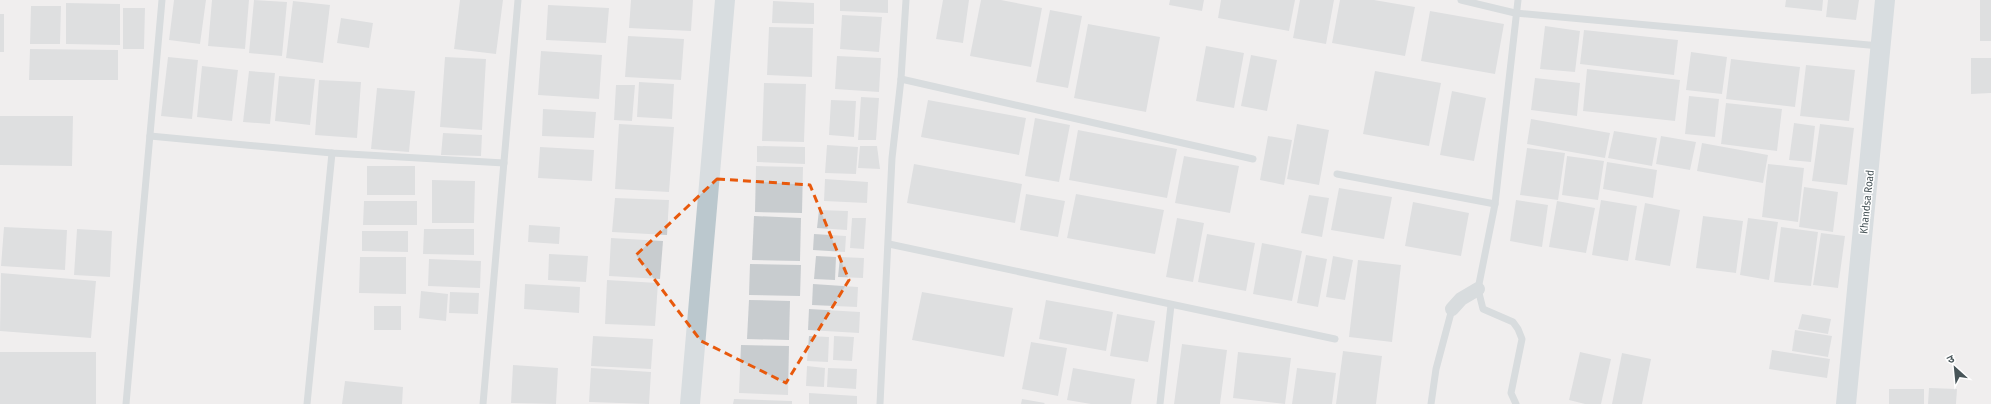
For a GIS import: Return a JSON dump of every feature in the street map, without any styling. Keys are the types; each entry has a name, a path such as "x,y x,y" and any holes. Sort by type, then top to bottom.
{"street":[{"path":"690,404 725,0"},
{"name":"Khandsa Road","path":"1846,404 1882,46 1885,0"},
{"path":"1452,309 1461,299 1478,289"}],"lane":[{"path":"126,404 162,0"},
{"path":"483,404 518,0"},
{"path":"880,404 892,158 901,79 906,0"},
{"path":"1461,0 1515,13 1882,46"},
{"path":"1516,404 1512,393 1522,339 1518,329 1512,322 1483,309 1478,289 1495,204 1515,13 1518,0"},
{"path":"901,79 1253,159"},
{"path":"150,136 332,153 504,163"},
{"path":"308,404 332,153"},
{"path":"1337,174 1495,204"},
{"path":"889,244 1335,339"},
{"path":"1160,404 1171,305"},
{"path":"1431,404 1436,370 1452,309"}],"highlighted area":[{"path":"717,179 810,185 849,280 786,383 701,341 636,255"}],"building":[{"path":"174,0 206,0 200,44 169,40"},
{"path":"212,0 249,0 245,49 208,46"},
{"path":"254,0 287,2 282,56 249,53"},
{"path":"460,0 503,0 496,54 454,49"},
{"path":"631,0 693,0 691,31 629,28"},
{"path":"840,0 888,0 888,13 840,11"},
{"path":"943,0 969,0 963,43 936,39"},
{"path":"981,0 1001,0 1042,8 1031,67 970,56"},
{"path":"1170,0 1204,0 1202,11 1169,5"},
{"path":"1221,0 1295,0 1289,31 1218,18"},
{"path":"1300,0 1334,0 1326,44 1293,38"},
{"path":"1340,0 1374,0 1415,7 1405,56 1332,43"},
{"path":"1786,0 1823,0 1822,11 1785,7"},
{"path":"1828,0 1859,0 1856,20 1826,17"},
{"path":"1980,0 1991,0 1991,41 1980,41"},
{"path":"293,1 330,5 323,63 286,58"},
{"path":"773,1 814,3 814,24 772,23"},
{"path":"66,3 120,4 120,45 66,44"},
{"path":"548,5 609,8 606,43 546,40"},
{"path":"31,6 61,6 60,44 30,44"},
{"path":"123,8 145,8 144,49 123,49"},
{"path":"1050,10 1082,16 1068,88 1036,82"},
{"path":"1430,11 1504,24 1495,74 1421,61"},
{"path":"0,14 4,14 4,52 0,52"},
{"path":"842,15 882,17 879,52 840,49"},
{"path":"341,18 373,23 369,48 337,43"},
{"path":"1088,24 1160,37 1146,112 1074,98"},
{"path":"1545,26 1580,31 1575,72 1540,69"},
{"path":"769,27 813,28 812,77 767,75"},
{"path":"1584,30 1678,40 1674,75 1580,64"},
{"path":"628,36 684,39 681,80 625,77"},
{"path":"1206,46 1244,53 1234,108 1196,101"},
{"path":"30,49 118,50 118,80 29,80"},
{"path":"541,51 602,55 599,99 538,95"},
{"path":"1691,52 1727,57 1722,94 1686,90"},
{"path":"1251,55 1277,60 1267,111 1241,106"},
{"path":"837,56 881,58 879,92 835,89"},
{"path":"168,57 198,60 192,119 161,116"},
{"path":"445,57 486,59 482,130 440,127"},
{"path":"1971,58 1991,58 1991,93 1971,94"},
{"path":"1731,59 1800,67 1795,107 1726,99"},
{"path":"1806,65 1855,70 1849,121 1800,116"},
{"path":"202,66 238,70 232,121 197,117"},
{"path":"1587,69 1680,80 1675,121 1583,111"},
{"path":"249,71 275,73 270,124 243,122"},
{"path":"1375,71 1441,83 1429,146 1363,134"},
{"path":"279,76 315,79 310,125 275,121"},
{"path":"1535,78 1580,83 1577,116 1531,110"},
{"path":"319,80 361,82 357,138 315,135"},
{"path":"639,82 674,84 672,119 637,117"},
{"path":"764,83 806,84 804,142 762,141"},
{"path":"616,85 635,85 632,121 614,120"},
{"path":"377,88 415,91 409,152 371,149"},
{"path":"1452,91 1486,98 1474,161 1440,155"},
{"path":"1689,96 1719,99 1715,137 1685,134"},
{"path":"861,97 879,98 876,140 858,140"},
{"path":"831,100 856,101 854,137 829,135"},
{"path":"928,100 1026,118 1019,155 921,137"},
{"path":"1726,103 1782,109 1777,151 1721,144"},
{"path":"543,109 596,112 594,138 542,136"},
{"path":"0,116 73,116 72,166 0,165"},
{"path":"1035,118 1070,125 1059,182 1025,176"},
{"path":"1531,119 1610,133 1605,158 1527,144"},
{"path":"1794,123 1815,126 1811,162 1789,160"},
{"path":"619,124 674,127 669,192 615,189"},
{"path":"1297,124 1329,130 1319,185 1287,179"},
{"path":"1820,124 1854,128 1847,185 1812,181"},
{"path":"1078,130 1177,149 1167,198 1069,180"},
{"path":"1614,131 1657,138 1652,166 1608,158"},
{"path":"443,133 482,135 481,156 441,155"},
{"path":"1268,136 1292,140 1284,185 1260,180"},
{"path":"1661,136 1696,142 1690,170 1656,164"},
{"path":"1702,143 1768,155 1763,183 1697,171"},
{"path":"827,145 858,147 856,174 825,173"},
{"path":"757,146 805,147 805,164 757,162"},
{"path":"860,146 877,146 880,169 858,168"},
{"path":"540,147 594,150 592,181 538,178"},
{"path":"1527,148 1565,153 1558,200 1520,195"},
{"path":"1184,156 1239,166 1230,213 1175,203"},
{"path":"1567,156 1604,161 1598,200 1562,195"},
{"path":"1607,162 1657,170 1653,198 1603,189"},
{"path":"914,164 1022,184 1015,223 907,203"},
{"path":"1768,164 1804,168 1798,222 1762,217"},
{"path":"367,166 415,166 415,195 367,195"},
{"path":"756,166 803,167 802,213 755,212"},
{"path":"825,179 868,182 867,203 824,201"},
{"path":"432,180 475,181 474,223 432,223"},
{"path":"1804,187 1838,192 1833,232 1799,227"},
{"path":"1339,188 1392,197 1384,239 1331,230"},
{"path":"1026,194 1065,201 1058,237 1020,230"},
{"path":"1076,194 1164,210 1155,254 1067,238"},
{"path":"1309,195 1329,198 1322,237 1301,233"},
{"path":"615,198 669,200 667,235 612,232"},
{"path":"1516,200 1548,205 1542,247 1510,241"},
{"path":"1601,200 1637,206 1628,261 1592,255"},
{"path":"364,201 417,201 417,225 363,225"},
{"path":"1557,201 1595,208 1586,253 1549,247"},
{"path":"1413,202 1469,213 1461,256 1405,246"},
{"path":"1645,203 1680,210 1670,266 1635,260"},
{"path":"819,210 848,211 847,230 817,228"},
{"path":"754,216 801,218 800,261 752,260"},
{"path":"1703,216 1743,221 1736,273 1696,268"},
{"path":"852,218 866,218 864,249 850,248"},
{"path":"1177,218 1204,223 1193,282 1166,277"},
{"path":"1748,218 1778,222 1769,280 1740,275"},
{"path":"529,225 560,227 559,244 528,242"},
{"path":"4,227 67,230 65,270 1,266"},
{"path":"1781,227 1818,232 1811,286 1774,282"},
{"path":"77,229 112,231 110,277 74,275"},
{"path":"424,229 474,229 474,255 423,254"},
{"path":"362,231 408,231 408,252 362,251"},
{"path":"1821,233 1845,236 1838,288 1813,285"},
{"path":"814,234 846,236 845,252 813,250"},
{"path":"1207,234 1255,243 1246,291 1198,282"},
{"path":"611,238 663,241 660,279 609,276"},
{"path":"1262,243 1302,251 1292,301 1253,294"},
{"path":"549,254 588,256 586,282 548,280"},
{"path":"1306,255 1327,259 1318,307 1297,303"},
{"path":"816,256 836,257 835,280 814,279"},
{"path":"1333,256 1353,260 1345,300 1326,297"},
{"path":"360,257 406,257 406,294 359,293"},
{"path":"840,257 864,258 863,278 838,277"},
{"path":"429,259 481,261 480,288 428,286"},
{"path":"1358,260 1401,265 1392,342 1349,337"},
{"path":"750,264 801,265 800,296 749,295"},
{"path":"1,273 96,281 91,338 0,331"},
{"path":"607,280 658,283 655,326 605,324"},
{"path":"525,284 580,287 579,313 524,309"},
{"path":"813,284 858,287 857,307 812,305"},
{"path":"421,291 448,294 446,321 419,318"},
{"path":"450,292 479,293 478,314 449,313"},
{"path":"922,292 1013,308 1004,357 912,340"},
{"path":"749,300 790,301 789,340 747,339"},
{"path":"1046,300 1113,312 1106,351 1039,339"},
{"path":"374,306 401,306 401,330 374,330"},
{"path":"809,309 860,312 859,333 808,330"},
{"path":"1117,314 1155,321 1148,362 1110,356"},
{"path":"1802,314 1831,319 1828,334 1798,329"},
{"path":"1795,330 1832,336 1828,357 1792,351"},
{"path":"593,336 653,339 651,369 591,366"},
{"path":"809,336 829,337 828,362 807,361"},
{"path":"834,336 854,337 852,361 833,360"},
{"path":"1031,342 1067,348 1058,396 1022,389"},
{"path":"1182,344 1227,350 1220,404 1174,404"},
{"path":"741,345 789,346 788,395 739,393"},
{"path":"1772,350 1830,359 1827,378 1769,369"},
{"path":"1343,351 1382,356 1376,404 1336,404"},
{"path":"0,352 96,352 96,404 0,404"},
{"path":"1238,352 1291,358 1285,404 1233,398"},
{"path":"1580,352 1611,359 1601,404 1585,404 1569,400"},
{"path":"1622,353 1651,359 1642,404 1612,404"},
{"path":"513,365 558,368 556,404 511,403"},
{"path":"807,366 825,368 824,387 806,386"},
{"path":"591,368 651,372 649,404 589,402"},
{"path":"828,368 857,369 856,389 827,387"},
{"path":"1073,368 1135,379 1131,404 1091,404 1067,400"},
{"path":"1297,368 1336,373 1332,404 1292,404"},
{"path":"345,381 403,387 402,404 342,404"},
{"path":"1929,388 1957,389 1956,404 1928,404"},
{"path":"1889,389 1924,389 1924,404 1889,404"},
{"path":"809,393 857,396 857,404 809,404"},
{"path":"734,399 792,401 792,404 733,404"},
{"path":"1022,399 1045,403 1021,404"}]}
